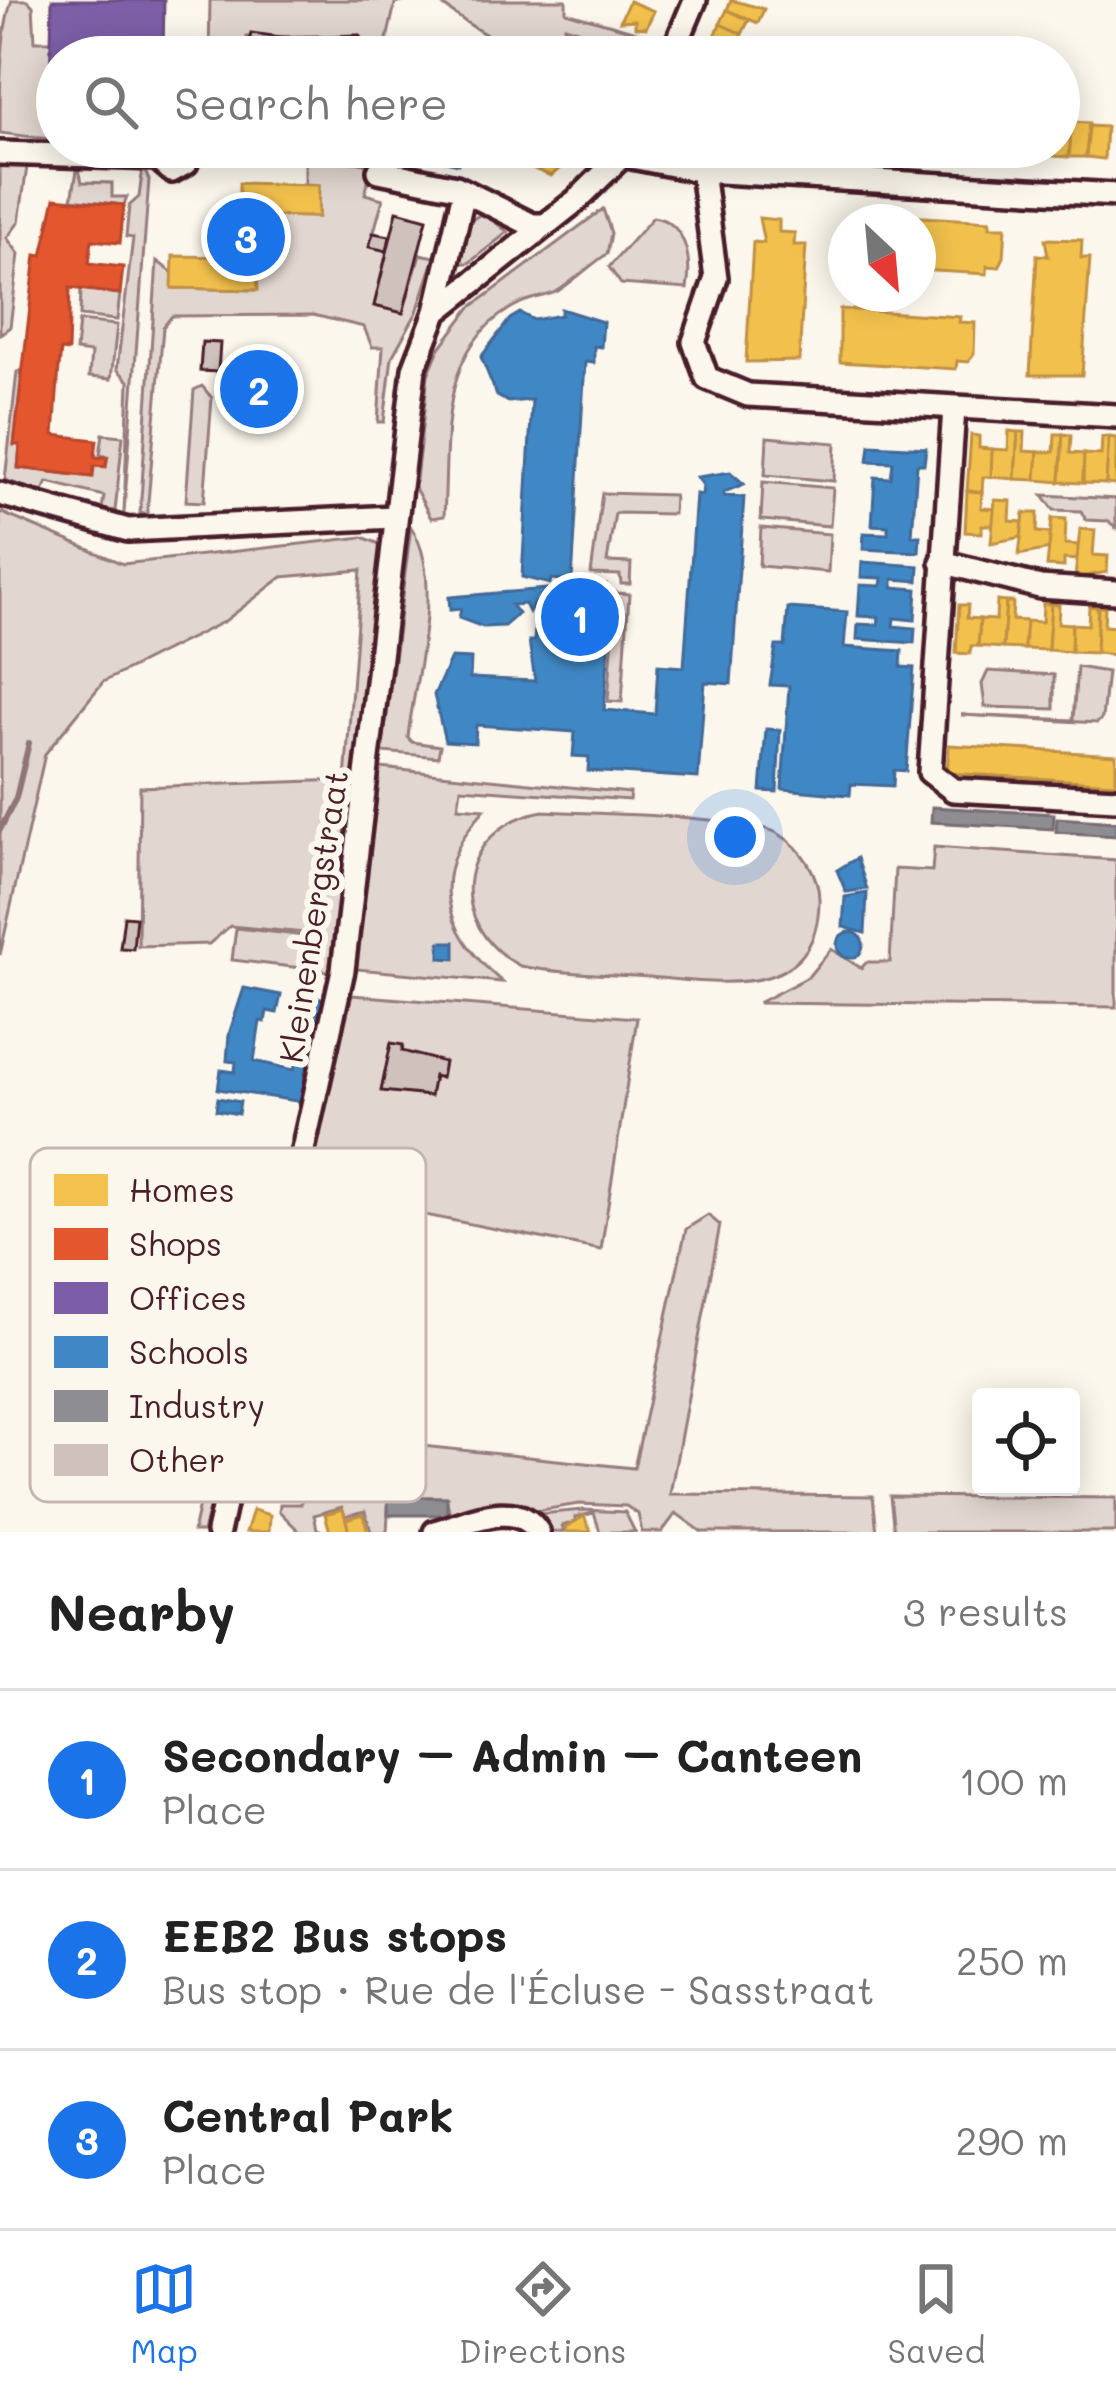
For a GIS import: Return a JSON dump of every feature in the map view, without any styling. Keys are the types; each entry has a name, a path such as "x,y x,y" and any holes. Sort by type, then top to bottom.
{"street":[{"path":"680,36 695,0"},
{"path":"0,153 36,153"},
{"path":"436,312 611,168"},
{"path":"690,168 1116,195"},
{"path":"379,171 464,192 532,225 546,225"},
{"path":"702,171 716,278 694,342 707,378 748,395 1116,416"},
{"name":"Kleinenbergstraat","path":"303,1148 343,970 407,389 436,312 464,192"},
{"path":"954,408 930,772 953,790 1116,799"},
{"path":"0,494 128,530 394,517"},
{"path":"942,562 1040,587 1116,592"},
{"name":"Kleinenbergstraat","path":"218,1532 225,1502"},
{"path":"435,1532 513,1513 529,1519 538,1532"}],"shaded area":[{"path":"12,0 27,0 33,6 36,137 0,133"},
{"path":"210,0 410,0 395,4 388,36 209,36"},
{"path":"436,0 566,0 566,12 650,36 596,36 565,26 562,36 488,36"},
{"path":"0,166 27,167 19,222 7,238 19,254 10,327 0,334"},
{"path":"77,168 82,182 112,183 112,197 127,197 124,205 72,199"},
{"path":"143,168 149,180 124,513 129,381 117,369 133,238 126,237 129,206 139,197"},
{"path":"305,168 371,168 365,194 383,199 370,246 387,251 374,306 403,313 420,254 435,257 417,312 392,357 384,422 378,422 383,347 372,347 364,327 313,315 172,316 163,327 147,514 140,514 157,261 173,273 173,288 257,290 254,216 318,217 319,185 305,184"},
{"path":"603,209 611,233 607,254 560,290 521,303 493,320 474,342 452,394 444,516 431,518 415,488 428,375 439,349 470,308"},
{"path":"483,213 508,232 469,263 461,263 471,220"},
{"path":"653,217 673,226 685,244 687,289 621,284 609,267"},
{"path":"81,289 120,294 117,320 80,316"},
{"path":"79,321 117,325 111,379 89,377 91,353 76,351"},
{"path":"22,370 14,444 20,445 18,468 92,477 94,466 106,466 108,456 100,454 103,434 123,436 115,511 102,509 104,496 48,482 42,493 5,480 17,372"},
{"path":"202,386 212,398 204,502 186,501 194,390"},
{"path":"767,437 836,443 834,481 765,475"},
{"path":"763,482 833,488 830,526 761,520"},
{"path":"602,493 674,495 673,514 615,513 607,562 631,563 630,584 621,584 620,575 591,574"},
{"path":"1043,495 1116,499 1116,528 1108,521 1086,520 1081,511 1054,510"},
{"path":"0,512 123,564 363,537 384,546 329,972 318,970 317,934 230,926 209,944 138,946 140,787 345,780 361,570 282,577 225,621 103,682 45,754 0,955"},
{"path":"411,527 421,549 427,601 408,737 412,742 440,746 438,757 382,752"},
{"path":"761,528 830,534 828,572 759,566"},
{"path":"616,593 629,594 622,702 608,701"},
{"path":"1077,667 1107,672 1102,718 1097,723 961,715 1073,720"},
{"path":"988,671 1054,675 1054,709 985,707 982,684"},
{"path":"380,768 630,793 629,800 461,788 458,807 485,809 455,855 449,900 465,942 502,982 356,969"},
{"path":"543,811 702,819 779,834 813,872 819,902 814,934 801,957 782,971 731,982 520,966 495,948 479,927 470,903 470,879 477,856 492,836 514,821"},
{"path":"934,847 1116,860 1116,1007 758,1003 808,977 831,949 861,968 867,962 890,962 895,869 932,871"},
{"path":"236,928 314,937 310,969 232,960"},
{"path":"352,995 637,1018 601,1250 426,1215 426,1148 313,1148"},
{"path":"708,1215 720,1225 670,1494 873,1496 877,1532 702,1532 676,1513 662,1532 642,1532 638,1514 626,1506 579,1504 536,1511 496,1503 450,1515 446,1497 426,1497 426,1446 634,1468 686,1229"},
{"path":"890,1496 1116,1498 1116,1532 894,1532"},
{"path":"200,1502 210,1502 203,1532 193,1532"},
{"path":"389,1502 387,1532 371,1532 365,1511 345,1516 342,1507 314,1515 317,1529 325,1532 300,1532 279,1511 280,1504"},
{"path":"625,1512 635,1532 600,1532 594,1513 575,1517 575,1522 562,1526 564,1532 552,1532 540,1514"}],"building: Homes":[{"path":"731,0 764,9 758,23 727,10"},
{"path":"629,1 654,11 646,28 635,27 635,20 620,21"},
{"path":"727,10 749,20 742,34 720,24"},
{"path":"720,24 742,34 741,36 715,36"},
{"path":"1080,122 1089,123 1086,157 1080,157"},
{"path":"1089,126 1106,127 1104,159 1086,157"},
{"path":"531,168 560,168 551,176"},
{"path":"239,183 319,185 318,217 254,216 258,290 172,288 173,256 238,257"},
{"path":"759,218 779,220 779,232 795,233 794,245 806,245 799,361 746,362 753,242 764,243"},
{"path":"936,218 990,221 990,227 1006,227 1004,257 999,267 987,266 987,274 936,271"},
{"path":"1045,239 1082,240 1081,258 1090,258 1082,375 1030,375 1037,255 1048,256"},
{"path":"840,312 960,317 959,322 975,323 974,353 968,362 957,361 956,369 840,362"},
{"path":"1009,431 1018,432 1015,479 991,477 992,449 1008,450"},
{"path":"1018,432 1025,432 1024,451 1038,452 1036,480 1015,479"},
{"path":"1055,434 1063,434 1060,482 1036,480 1038,452 1054,452"},
{"path":"1063,434 1071,435 1070,453 1084,454 1083,483 1060,482"},
{"path":"971,435 979,436 979,448 992,449 991,477 983,477 982,492 967,491"},
{"path":"1102,437 1109,437 1106,484 1083,483 1084,454 1101,455"},
{"path":"1109,437 1116,438 1116,485 1106,484"},
{"path":"967,491 982,492 981,508 995,509 994,525 982,525 982,533 965,532"},
{"path":"995,500 1011,501 1010,521 1023,522 1022,537 991,543"},
{"path":"1024,513 1038,513 1037,532 1051,533 1050,549 1019,555"},
{"path":"1052,518 1066,519 1065,544 1079,545 1078,560 1064,559 1064,567 1047,566"},
{"path":"1080,529 1095,530 1093,555 1108,556 1107,572 1075,578"},
{"path":"997,601 1006,602 1003,648 978,646 980,619 996,620"},
{"path":"1006,602 1013,602 1012,620 1026,621 1024,649 1003,648"},
{"path":"1043,604 1051,604 1048,650 1024,649 1026,621 1042,622"},
{"path":"1051,604 1059,605 1058,623 1072,624 1071,652 1048,650"},
{"path":"959,605 968,605 967,618 980,619 978,646 971,646 970,654 956,653"},
{"path":"1089,606 1098,607 1096,653 1071,652 1072,624 1088,625"},
{"path":"1098,607 1105,607 1104,626 1116,627 1116,655 1096,653"},
{"path":"949,745 1116,755 1116,783 947,773"},
{"path":"343,1509 349,1532 330,1532 325,1514"},
{"path":"253,1510 270,1515 269,1532 246,1532"},
{"path":"363,1514 368,1532 349,1532 346,1519"},
{"path":"584,1516 591,1532 567,1532 565,1528"}],"building: Shops":[{"path":"55,198 124,205 120,243 92,240 89,263 123,267 120,294 70,288 68,351 61,350 59,367 54,435 97,440 95,457 107,457 106,467 94,466 93,477 18,468 20,445 14,445 36,255 42,256"}],"building: Offices":[{"path":"52,0 164,0 163,36 51,36"}],"building: Schools":[{"path":"561,309 603,322 601,347 594,346 594,363 585,362 572,581 551,579 550,584 522,577 532,400 508,402 497,396 481,357 520,313 534,320 561,315"},
{"path":"870,445 926,448 924,464 917,464 912,536 920,536 919,552 863,549 864,533 888,534 888,526 872,525 875,477 891,478 893,462 868,461"},
{"path":"730,472 744,484 724,492 724,496 744,497 731,684 705,682 698,778 588,771 589,757 573,756 575,732 476,725 475,743 445,741 434,695 451,658 471,659 470,678 535,681 529,641 534,641 535,627 549,628 550,602 612,606 604,710 655,714 658,665 684,667 696,494 702,495 703,485 697,477"},
{"path":"862,562 919,566 918,581 893,579 893,587 917,589 915,620 894,618 893,626 915,628 914,643 857,639 858,624 878,625 879,617 858,616 860,585 881,586 882,578 861,577"},
{"path":"606,584 607,596 534,603 529,612 525,604 511,605 518,614 504,626 483,627 459,618 461,609 450,610 449,597"},
{"path":"788,608 847,612 844,647 902,651 901,667 914,668 906,771 894,770 893,786 851,784 850,795 782,789 789,686 770,685 776,646 785,646"},
{"path":"766,729 780,730 777,792 761,791"},
{"path":"857,858 867,889 846,892 837,870"},
{"path":"867,893 865,933 843,927 845,897"},
{"path":"850,932 863,945 850,958 837,945"},
{"path":"440,942 455,942 455,959 440,958"},
{"path":"244,988 281,995 277,1013 267,1011 265,1022 260,1021 254,1061 294,1070 309,996 327,1000 311,1074 305,1072 303,1102 218,1089 221,1070 235,1072 236,1062 227,1061 229,1034"},
{"path":"218,1098 240,1102 238,1114 216,1110"}],"building: Industry":[{"path":"932,807 1054,814 1053,829 931,822"},
{"path":"1057,818 1116,822 1116,836 1056,832"},
{"path":"447,1497 447,1515 388,1515 388,1502"}],"building: Other":[{"path":"397,211 427,219 403,313 374,306"},
{"path":"373,233 390,236 387,251 369,247"},
{"path":"202,342 220,343 218,372 200,371"},
{"path":"124,916 136,917 133,949 120,948"},
{"path":"391,1043 403,1045 402,1051 444,1062 441,1078 434,1076 430,1096 381,1091"}],"waterway":[{"path":"0,830 16,798 29,743"}],"place":[{"name":"Central Park","path":"246,237"},
{"name":"EEB2 Bus stops","path":"259,389"},
{"name":"Secondary – Admin – Canteen","path":"580,617"}]}
